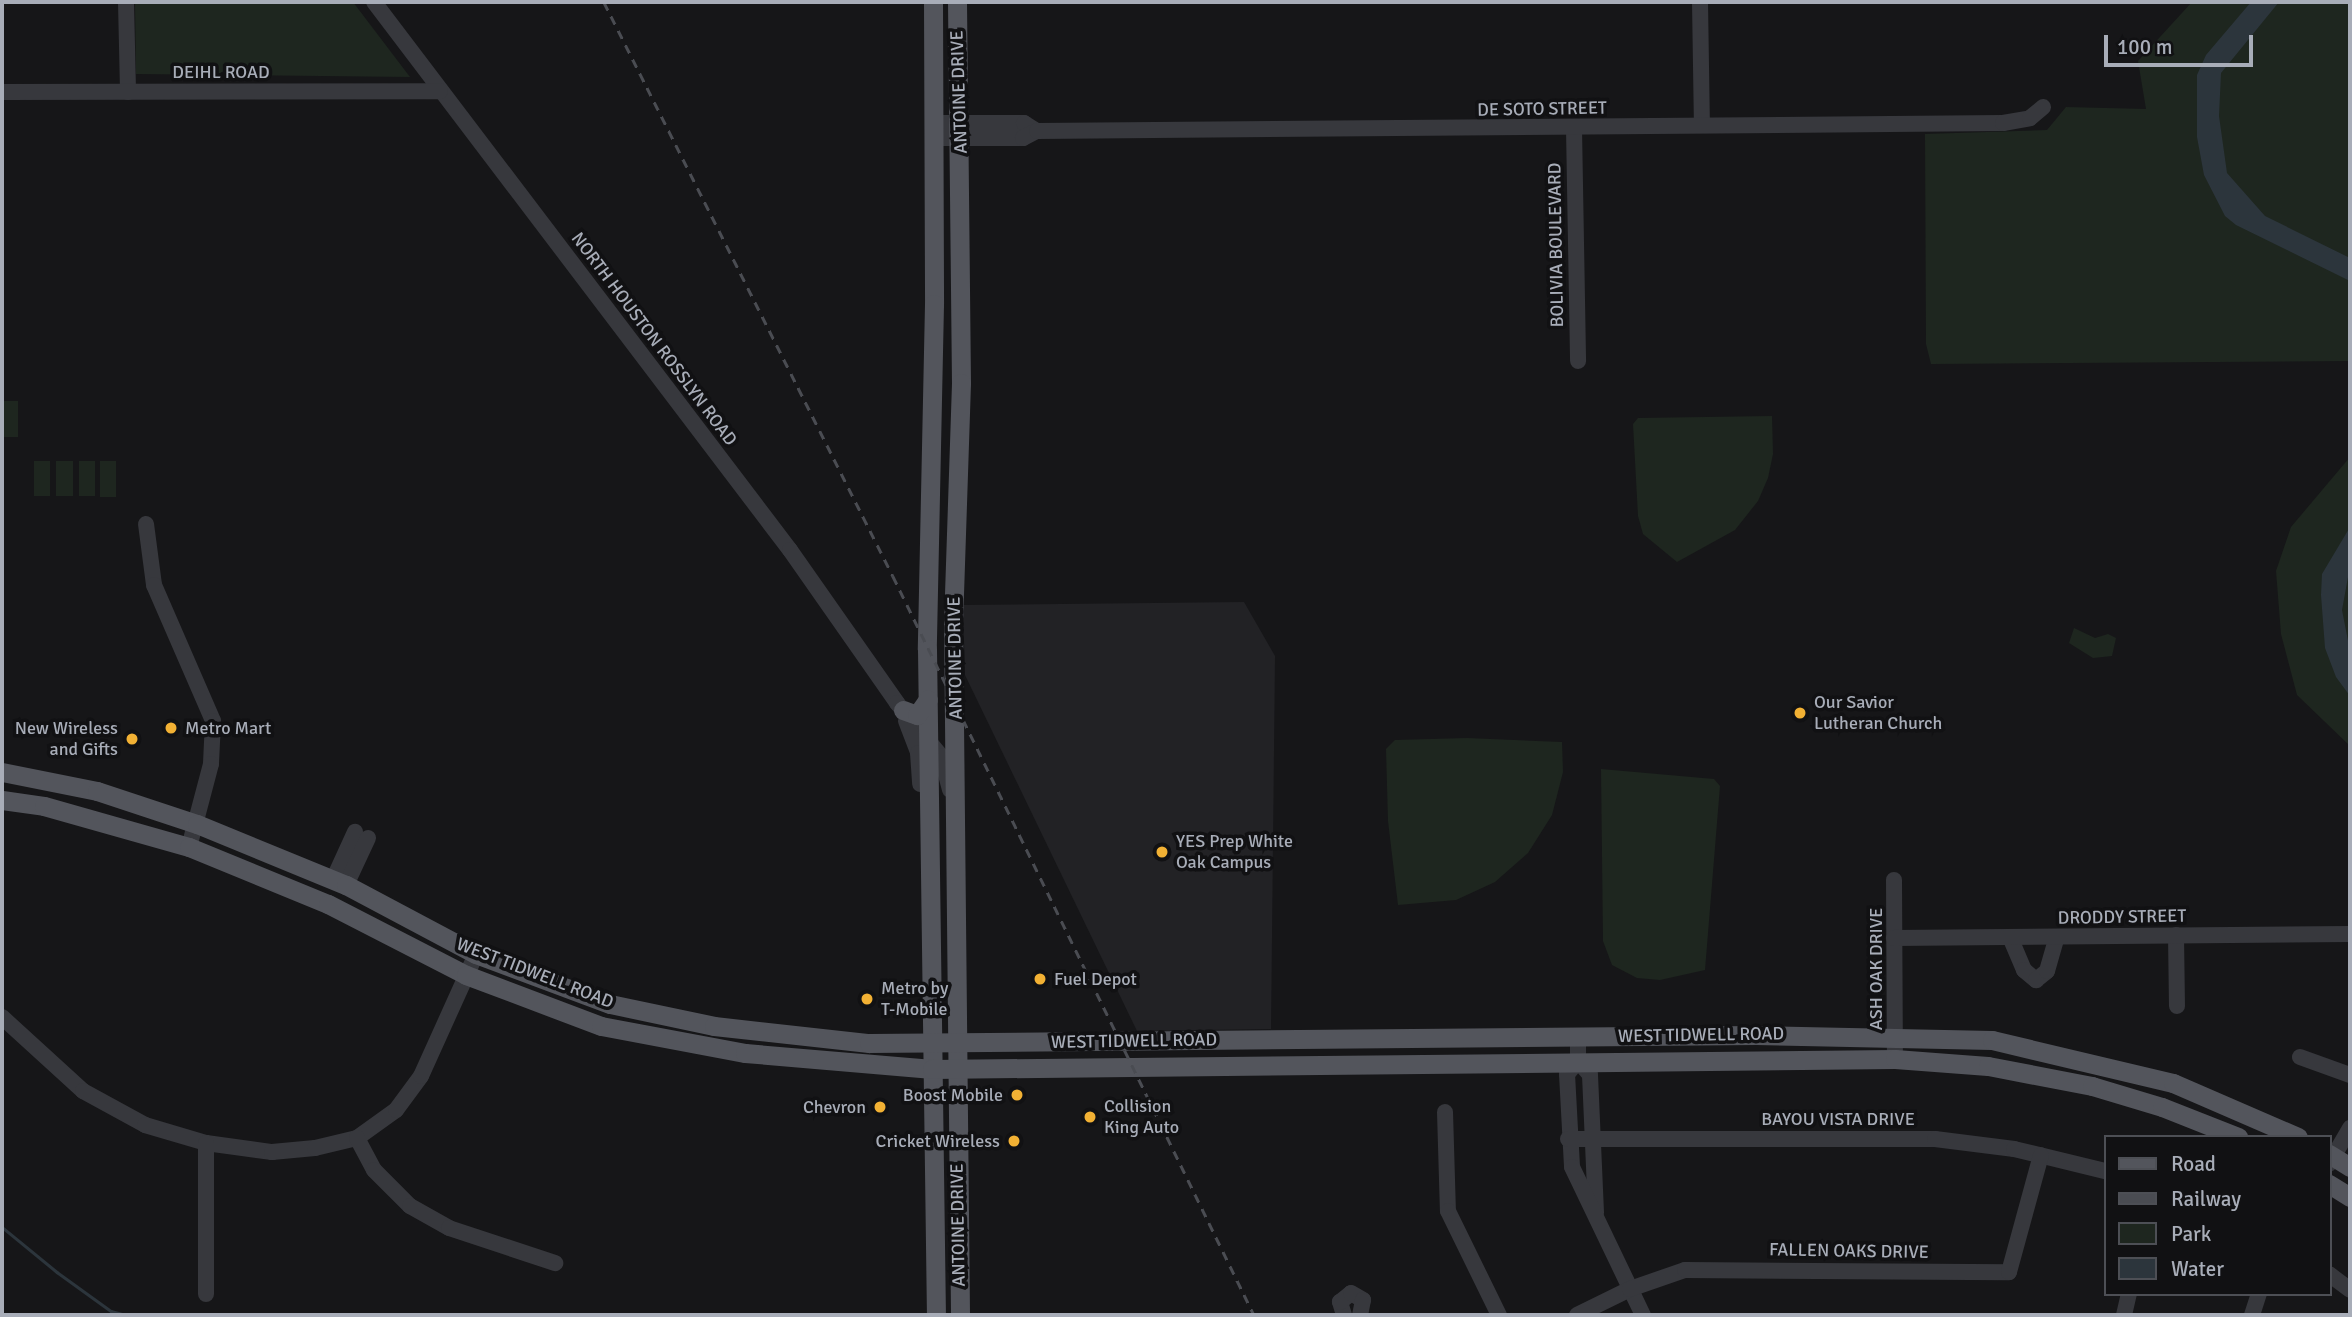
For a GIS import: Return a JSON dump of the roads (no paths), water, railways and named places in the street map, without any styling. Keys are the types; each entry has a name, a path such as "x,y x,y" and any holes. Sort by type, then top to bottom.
{"main road":[{"name":"ANTOINE DRIVE","path":"933,2 935,130 928,699 936,1315"},
{"name":"ANTOINE DRIVE","path":"957,2 961,130 961,383 953,622 960,1315"},
{"path":"900,707 917,715 928,699"},
{"name":"WEST TIDWELL ROAD","path":"2,772 97,791 197,824 340,883 476,954 610,1004 714,1026 869,1043 957,1044 1756,1035 1895,1035 1992,1040 2098,1062 2174,1083 2293,1135"},
{"name":"WEST TIDWELL ROAD","path":"2,800 44,806 189,847 328,904 466,975 601,1026 745,1053 932,1069 1258,1063 1895,1059 1988,1066 2092,1086 2162,1107 2233,1135"},
{"path":"929,875 956,877"},
{"path":"328,904 340,883"},
{"path":"1755,1060 1756,1035"},
{"path":"1403,1038 1404,1063"},
{"path":"1258,1040 1258,1063"},
{"path":"1091,1042 1093,1067"},
{"path":"2092,1086 2098,1062"},
{"path":"2331,1185 2350,1197"}],"street":[{"path":"126,2 128,92"},
{"name":"NORTH HOUSTON ROSSLYN ROAD","path":"374,2 760,509 900,707 941,756 957,816"},
{"path":"1700,2 1702,125"},
{"name":"DEIHL ROAD","path":"2,92 440,91"},
{"name":"DE SOTO STREET","path":"935,130 961,130 1023,138 1037,131 2003,123 2030,118 2043,107"},
{"name":"BOLIVIA BOULEVARD","path":"1574,128 1578,361"},
{"path":"146,524 154,585 213,721 211,764 189,847"},
{"name":"NORTH HOUSTON ROSSLYN ROAD","path":"900,707 918,753 929,838"},
{"path":"340,883 362,835"},
{"name":"ASH OAK DRIVE","path":"1894,880 1895,1059"},
{"name":"DRODDY STREET","path":"1895,937 2350,934"},
{"path":"2176,935 2177,1006"},
{"path":"2010,937 2024,970 2036,980 2047,971 2057,937"},
{"path":"2,1017 83,1091 145,1125 206,1143 272,1152 357,1138 396,1110 421,1076 476,954"},
{"path":"601,1026 610,1004"},
{"path":"1578,1037 1578,1061 1567,1074 1568,1139 1577,1184 1597,1219 1643,1315"},
{"path":"2300,1057 2350,1075"},
{"path":"1578,1061 1590,1075 1591,1139 1597,1219"},
{"path":"1445,1112 1448,1211 1499,1315"},
{"path":"2336,1160 2350,1128"},
{"name":"BAYOU VISTA DRIVE","path":"1568,1139 1891,1137 1983,1143 2104,1171"},
{"path":"357,1138 374,1170 410,1206 449,1228 555,1264"},
{"path":"206,1143 206,1294"},
{"name":"FALLEN OAKS DRIVE","path":"1577,1315 1664,1275 1705,1268 2009,1272 2040,1155"},
{"path":"2331,1276 2350,1290"},
{"path":"1344,1315 1340,1302 1351,1293 1363,1300 1360,1315"},
{"path":"2124,1315 2129,1296"},
{"path":"2252,1315 2258,1296"}],"water":[{"path":"2251,2 2279,2 2221,73 2219,116 2227,173 2265,216 2350,258 2350,281 2236,225 2225,216 2204,175 2197,137 2197,75 2206,55"},
{"path":"2350,527 2350,566 2342,610 2350,651 2350,696 2336,677 2325,648 2321,595 2322,574"}],"waterway":[{"path":"2,1227 111,1311 126,1315"}],"railway":[{"path":"604,2 893,576 1254,1315"}],"place":[{"name":"Our Savior Lutheran Church","path":"1800,713"},
{"name":"Metro Mart","path":"171,728"},
{"name":"New Wireless and Gifts","path":"132,739"},
{"name":"YES Prep White Oak Campus","path":"1162,852"},
{"name":"Fuel Depot","path":"1040,979"},
{"name":"Metro by T-Mobile","path":"867,999"},
{"name":"Boost Mobile","path":"1017,1095"},
{"name":"Chevron","path":"880,1107"},
{"name":"Collision King Auto","path":"1090,1117"},
{"name":"Cricket Wireless","path":"1014,1141"}]}
